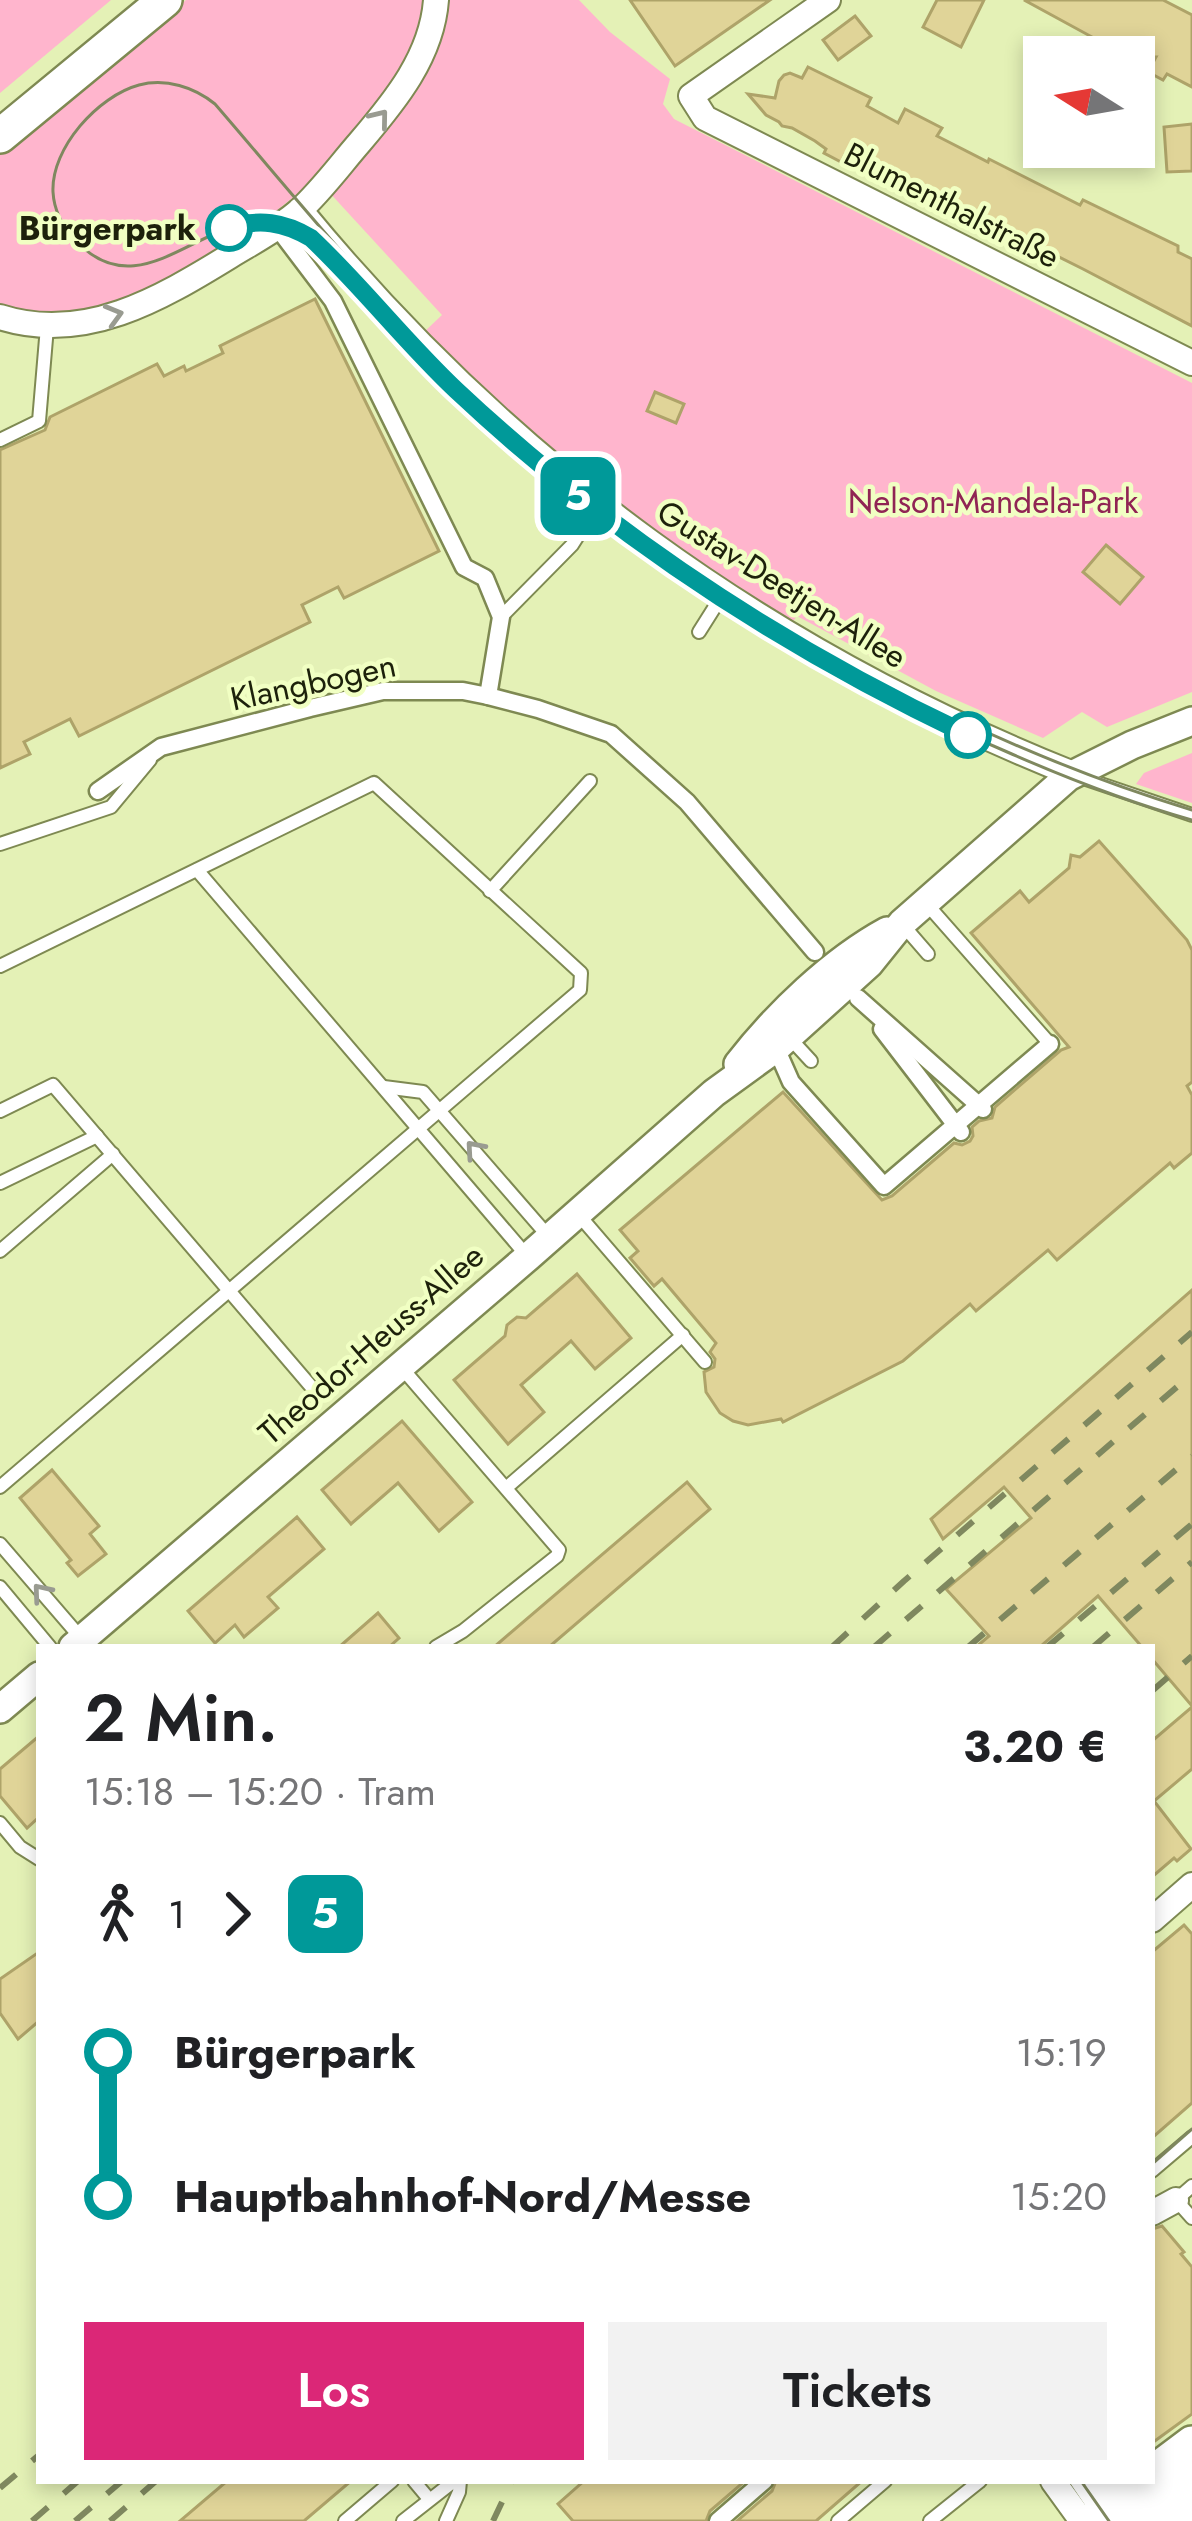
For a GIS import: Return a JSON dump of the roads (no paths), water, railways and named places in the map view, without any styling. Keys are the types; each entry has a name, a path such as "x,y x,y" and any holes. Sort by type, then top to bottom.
{"highway":[{"path":"1105,2514 1192,2473"},
{"path":"1180,2521 1192,2512"}],"main road":[{"path":"0,136 165,0"},
{"path":"1155,2471 1192,2443"},
{"path":"1105,2514 1139,2484"}],"street":[{"path":"0,317 47,327 84,324 137,308 277,227 300,210 410,78 426,45 436,0"},
{"name":"Blumenthalstraße","path":"828,0 692,96 705,118 1192,363"},
{"name":"Gustav-Deetjen-Allee","path":"300,210 415,341 479,404 598,505 723,594 819,652 946,719 1073,774"},
{"path":"277,227 333,301 464,567 485,578 501,617 488,696"},
{"name":"Klangbogen","path":"98,791 161,747 383,691 463,691 488,696 610,734 687,802 815,952"},
{"name":"Theodor-Heuss-Allee","path":"77,1643 715,1094 779,1035 856,948 902,923 1073,774 1192,721"},
{"path":"959,1129 858,998 982,1109"},
{"path":"779,1035 791,1082 884,1186 959,1129 1050,1044"},
{"path":"4,1698 36,1678"},
{"path":"1155,1918 1187,1895"},
{"path":"1155,2211 1187,2201"},
{"path":"718,2521 761,2484"},
{"path":"1058,2484 1105,2514"}],"lane":[{"path":"0,440 39,421 47,327"},
{"path":"501,617 572,545 598,505"},
{"path":"699,632 723,594"},
{"path":"0,844 111,807 161,747"},
{"name":"Gustav-Deetjen-Allee","path":"1073,774 1192,815"},
{"path":"490,891 590,781"},
{"path":"0,966 374,783 581,973 580,990 0,1486"},
{"path":"197,870 528,1257"},
{"path":"925,902 1050,1044"},
{"path":"902,923 928,954"},
{"path":"779,1035 811,1061"},
{"path":"0,1111 53,1085 314,1390"},
{"path":"383,1087 423,1092 550,1238"},
{"path":"0,1183 97,1136"},
{"path":"0,1250 112,1154"},
{"path":"577,1214 705,1363"},
{"path":"506,1488 682,1335"},
{"path":"400,1366 559,1550 441,1644"},
{"path":"0,1544 77,1643"},
{"path":"0,1587 48,1644"},
{"path":"0,1823 20,1847 36,1857"},
{"path":"1155,2168 1192,2137"},
{"path":"345,2521 388,2484"},
{"path":"416,2484 429,2499"},
{"path":"403,2521 452,2484"},
{"path":"446,2521 460,2492 458,2484"},
{"path":"838,2521 881,2484"},
{"path":"929,2521 976,2484"},
{"path":"1079,2484 1105,2514"}],"tram line":[{"path":"1192,810 1094,777 899,689 803,637 622,517 539,450 430,348 207,98 169,83 139,85 93,112 69,142 54,175 55,205 70,235 99,259 123,266 147,263 243,224 268,222 300,232 487,417 646,547 731,605 911,708 1074,780 1192,820"},
{"name":"5","path":"229,228 264,221 311,238 452,387 625,533 794,645 968,735"},
{"path":"1155,2161 1192,2129"},
{"path":"1083,2484 1109,2521"}],"railway":[{"path":"835,1644 1192,1332"},
{"path":"877,1644 1192,1374"},
{"path":"972,1644 1192,1456"},
{"path":"1051,1644 1192,1524"},
{"path":"1096,1644 1192,1562"},
{"path":"1155,1688 1192,1656"},
{"path":"0,2488 36,2458"},
{"path":"32,2521 75,2484"},
{"path":"75,2521 118,2484"},
{"path":"110,2521 153,2484"},
{"path":"493,2521 511,2484"}],"place":[{"name":"Bürgerpark","path":"229,228"}],"park label":[{"name":"Nelson-Mandela-Park","path":"993,501"}]}
